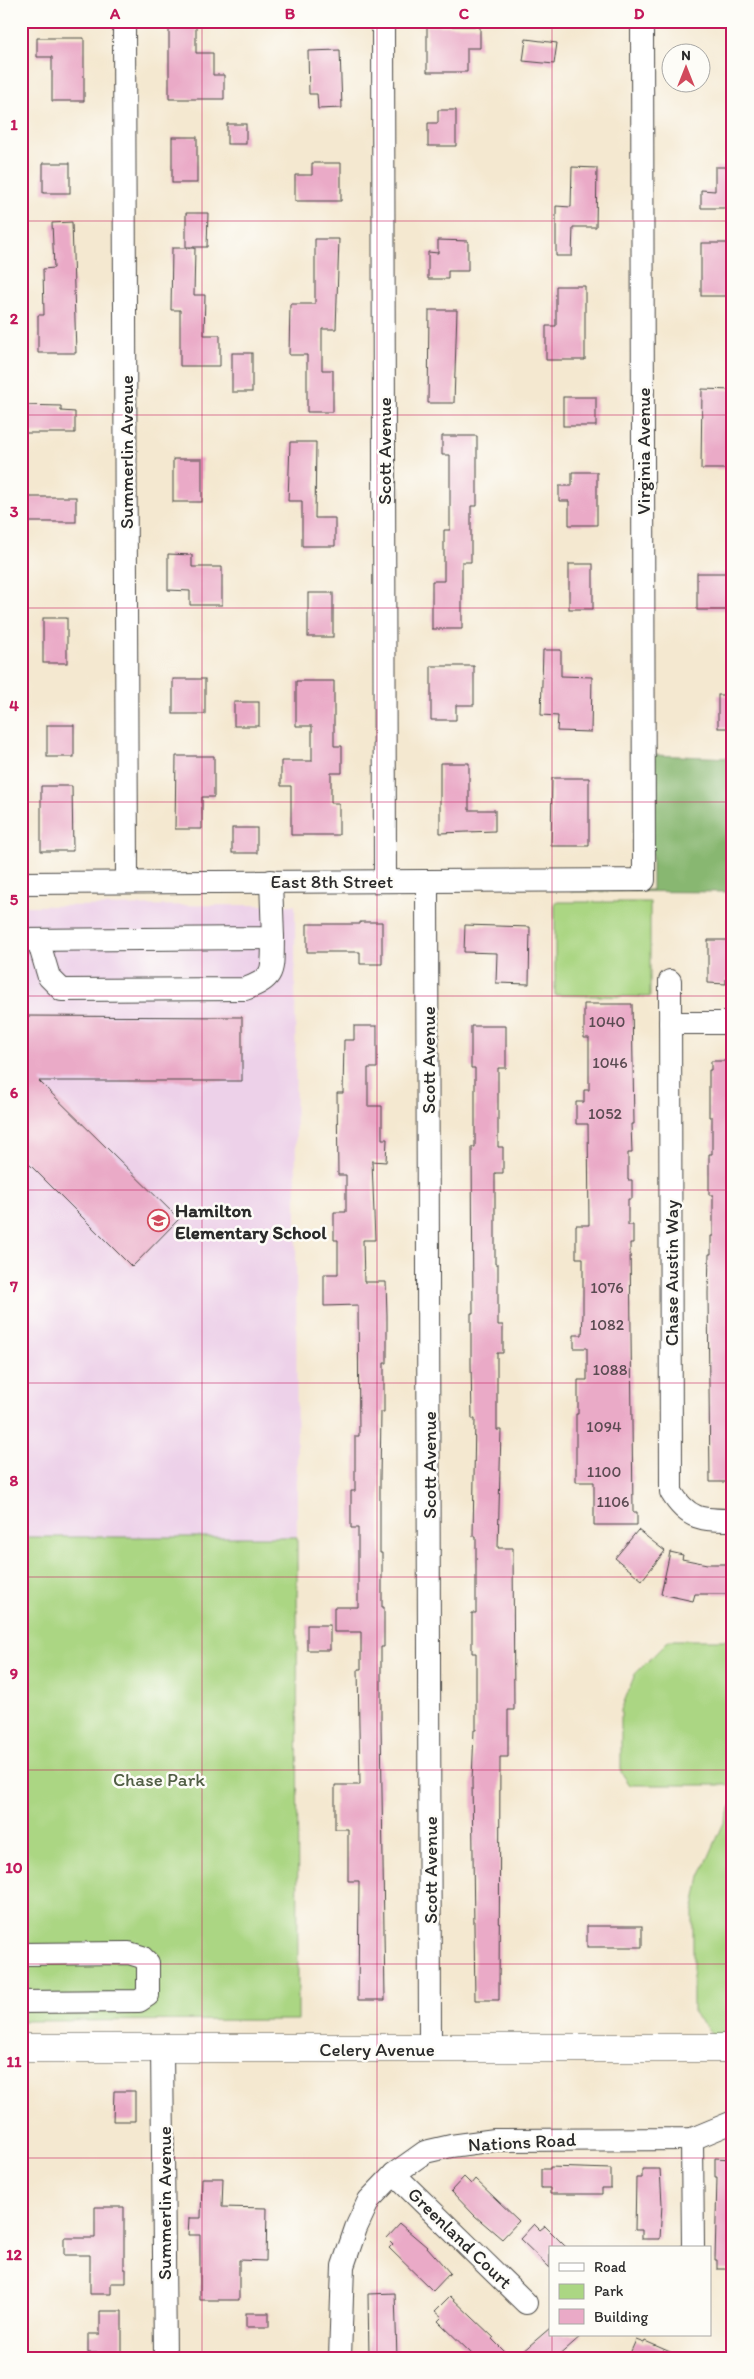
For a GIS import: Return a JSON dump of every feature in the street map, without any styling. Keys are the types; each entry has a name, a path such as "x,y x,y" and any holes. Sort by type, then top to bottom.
{"main road":[{"name":"Celery Avenue","path":"21,2048 733,2048"}],"street":[{"name":"Summerlin Avenue","path":"124,21 127,882"},
{"name":"Scott Avenue","path":"382,21 385,881"},
{"name":"Virginia Avenue","path":"642,21 644,880"},
{"name":"East 8th Street","path":"21,882 644,880"},
{"name":"Scott Avenue","path":"427,881 430,2049"},
{"path":"271,882 273,938 272,971 263,983 245,989 62,990 49,977 29,940 273,938"},
{"name":"Chase Austin Way","path":"670,981 672,1492 681,1507 695,1518 733,1520"},
{"path":"670,1023 733,1023"},
{"path":"21,1954 129,1953 142,1956 148,1963 148,1995 139,2001 21,2002"},
{"name":"Summerlin Avenue","path":"162,2048 165,2358"},
{"name":"Nations Road","path":"340,2358 343,2266 356,2228 369,2200 394,2174 424,2152 494,2140 692,2139 733,2122"},
{"path":"692,2139 692,2246"},
{"name":"Greenland Court","path":"394,2174 526,2303"}],"shaded area":[{"name":"Hamilton Elementary School","path":"295,905 297,1537 21,1537 21,906"}],"green space":[{"path":"652,755 733,758 733,892 571,891 652,890"},
{"path":"555,902 650,902 650,997 555,995"},
{"name":"Chase Park","path":"21,1537 297,1537 298,2020 21,2021"},
{"path":"669,1640 733,1640 733,1785 630,1785 621,1772 621,1710 635,1674"},
{"path":"733,1802 733,2038 716,2038 693,2013 693,1912 700,1877"}],"building":[{"path":"169,24 196,24 196,53 213,53 213,75 224,75 224,99 169,99"},
{"path":"427,26 480,26 480,48 467,48 467,72 427,72"},
{"path":"37,38 84,38 84,101 52,101 52,57 37,57"},
{"path":"526,39 557,43 554,64 523,61"},
{"path":"340,50 342,108 318,109 317,94 309,94 308,51"},
{"path":"438,110 456,110 456,146 428,146 428,123 438,123"},
{"path":"227,124 246,124 246,144 227,144"},
{"path":"172,137 197,137 197,183 172,183"},
{"path":"43,163 70,163 70,193 43,193"},
{"path":"312,163 341,163 341,201 295,201 295,175 312,175"},
{"path":"572,167 597,168 596,227 573,227 572,256 556,256 556,206 571,207"},
{"path":"715,167 733,167 733,208 701,208 701,190 715,191"},
{"path":"186,213 208,213 207,247 186,247"},
{"path":"72,222 76,353 38,353 38,315 44,315 43,269 54,268 52,223"},
{"path":"315,239 339,239 336,329 322,329 322,370 333,370 333,412 307,412 307,355 289,355 290,304 315,304"},
{"path":"438,240 468,241 468,271 448,271 448,279 428,279 428,252 438,253"},
{"path":"701,243 733,243 733,296 701,296"},
{"path":"172,248 195,248 194,295 205,295 204,335 220,335 220,366 180,366 180,310 171,310"},
{"path":"556,286 585,286 585,360 546,360 546,326 556,326"},
{"path":"429,310 457,310 454,403 428,403"},
{"path":"232,353 252,353 252,392 232,392"},
{"path":"702,389 733,390 732,469 701,469"},
{"path":"563,397 596,397 596,426 563,426"},
{"path":"21,405 61,406 61,411 75,412 75,433 21,433"},
{"path":"442,436 477,436 477,506 471,506 471,562 462,562 462,629 432,629 432,581 444,581 444,530 450,530 450,455 442,455"},
{"path":"290,442 316,442 315,518 335,518 335,546 302,546 302,501 288,501"},
{"path":"173,459 202,459 202,502 173,502"},
{"path":"572,472 597,472 597,525 569,525 569,501 559,501 559,486 572,486"},
{"path":"21,497 76,497 76,522 21,522"},
{"path":"168,554 192,555 192,567 222,567 222,605 190,605 190,591 168,590"},
{"path":"569,564 593,564 593,609 569,609"},
{"path":"697,573 733,573 733,610 697,610"},
{"path":"308,593 333,593 333,637 308,637"},
{"path":"43,618 67,618 67,663 43,663"},
{"path":"543,650 561,650 561,676 592,677 591,732 557,731 558,716 541,715"},
{"path":"431,666 474,666 474,705 456,705 456,720 431,720"},
{"path":"173,679 205,679 205,714 173,714"},
{"path":"296,681 334,681 334,746 342,746 342,773 331,773 331,803 339,803 339,835 291,835 291,786 281,786 281,761 312,761 312,726 296,726"},
{"path":"718,695 733,695 733,728 718,728"},
{"path":"234,702 259,702 259,726 234,726"},
{"path":"47,725 74,725 74,757 47,757"},
{"path":"176,756 214,756 214,797 202,797 202,829 175,829"},
{"path":"440,763 469,763 469,810 495,810 495,831 440,833"},
{"path":"552,778 589,778 589,846 551,846"},
{"path":"41,786 72,786 73,851 41,851"},
{"path":"232,828 257,828 257,853 232,853"},
{"path":"360,922 382,922 382,964 360,964 360,952 307,952 307,924 360,924"},
{"path":"465,925 530,927 529,984 496,983 497,953 464,952"},
{"path":"708,940 733,940 733,979 726,979 726,984 708,983"},
{"path":"584,1004 632,1004 634,1124 631,1124 632,1153 628,1153 628,1180 632,1180 632,1199 628,1199 628,1225 633,1225 633,1243 630,1243 633,1512 637,1512 637,1525 594,1525 594,1482 576,1482 578,1380 587,1380 587,1348 574,1348 574,1335 582,1335 583,1314 583,1258 576,1258 576,1225 589,1225 588,1124 576,1124 576,1102 584,1102 584,1090 589,1090 589,1038 584,1038"},
{"path":"21,1016 242,1017 242,1081 39,1081 179,1219 132,1267 21,1156"},
{"path":"354,1026 377,1026 377,1068 368,1068 368,1106 382,1106 382,1139 387,1139 386,1162 372,1161 375,1240 363,1240 364,1282 386,1282 387,1315 387,1363 384,1363 384,1412 381,1412 380,1478 380,1553 382,1553 382,1607 384,1607 384,1647 381,1647 381,1723 385,2000 358,2000 359,1881 348,1881 348,1829 335,1829 335,1785 360,1785 358,1669 361,1669 361,1632 334,1632 334,1607 358,1607 358,1528 351,1528 351,1491 355,1491 355,1436 359,1436 358,1305 324,1306 324,1274 338,1274 338,1240 334,1240 334,1212 346,1212 346,1175 338,1175 337,1093 343,1093 344,1040 354,1040"},
{"path":"471,1026 506,1026 506,1068 498,1068 498,1147 503,1147 503,1173 495,1173 495,1264 498,1264 498,1325 503,1325 503,1353 497,1353 497,1430 501,1430 498,1548 513,1548 514,1710 508,1710 508,1757 500,1757 499,2000 475,2000 472,1781 474,1730 476,1730 476,1653 472,1653 472,1613 476,1613 476,1536 473,1536 475,1419 472,1419 471,1313 473,1313 472,1147 475,1147 475,1068 471,1068"},
{"path":"711,1061 733,1061 733,1482 710,1482 708,1293 709,1254 711,1254 711,1236 713,1236 713,1195 709,1195 709,1154 712,1154 712,1117 709,1117 709,1070 711,1070"},
{"path":"638,1530 665,1551 642,1580 615,1558"},
{"path":"670,1552 683,1555 682,1559 707,1564 733,1564 733,1594 695,1594 693,1601 661,1594"},
{"path":"307,1625 330,1625 330,1650 307,1650"},
{"path":"587,1926 642,1926 642,1947 587,1947"},
{"path":"114,2091 135,2091 135,2121 113,2121"},
{"path":"715,2158 733,2159 733,2269 717,2269 717,2260 715,2260 717,2177 715,2177"},
{"path":"550,2167 611,2169 611,2188 602,2188 602,2194 550,2194 550,2188 541,2188 541,2169 550,2169"},
{"path":"642,2169 660,2169 662,2204 660,2239 642,2239 642,2230 635,2230 636,2178 642,2178"},
{"path":"464,2177 471,2184 475,2179 519,2221 502,2239 475,2216 451,2191"},
{"path":"202,2178 223,2178 222,2207 267,2208 266,2261 239,2260 239,2300 200,2300 200,2235 188,2235 189,2218 201,2218"},
{"path":"95,2207 124,2207 124,2269 126,2269 126,2283 111,2283 111,2294 90,2294 90,2255 64,2255 64,2238 95,2238"},
{"path":"400,2224 427,2247 450,2273 433,2291 389,2248 393,2244 387,2238"},
{"path":"534,2224 540,2230 545,2226 565,2246 549,2246 549,2267 520,2239"},
{"path":"395,2293 397,2358 369,2358 368,2294"},
{"path":"450,2296 494,2338 492,2339 511,2358 476,2358 438,2321 442,2317 435,2311"},
{"path":"100,2311 122,2311 122,2353 88,2353 88,2334 100,2334"},
{"path":"246,2313 269,2313 269,2327 246,2327"},
{"path":"549,2329 549,2336 581,2336 556,2358 515,2358"},
{"path":"636,2340 644,2343 645,2341 684,2358 628,2358"}],"place":[{"name":"Hamilton Elementary School","path":"159,1221"}]}
